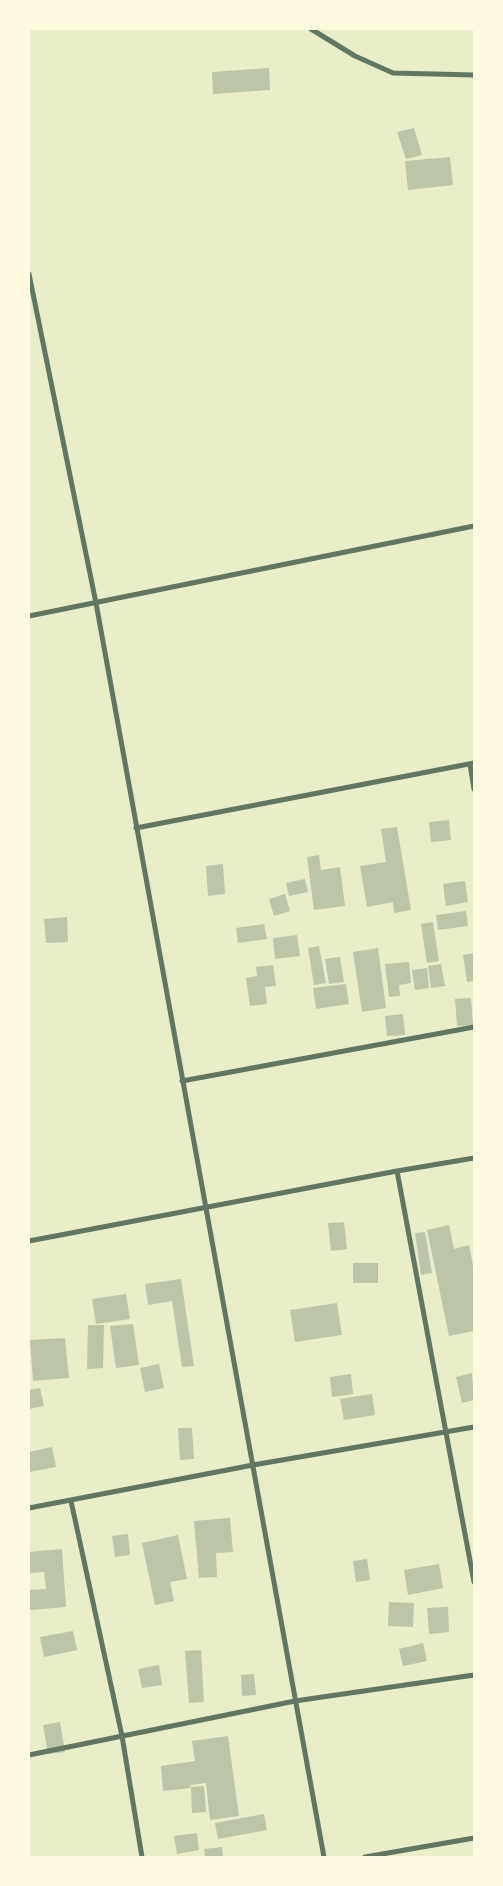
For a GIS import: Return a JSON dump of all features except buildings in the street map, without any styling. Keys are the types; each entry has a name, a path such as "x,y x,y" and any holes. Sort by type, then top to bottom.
{"street":[{"path":"311,29 355,56 393,73 474,76"},
{"path":"29,274 96,603 324,1857"},
{"path":"29,616 474,526"},
{"path":"136,828 472,764 474,789"},
{"path":"182,1081 474,1027"},
{"path":"29,1241 474,1158"},
{"path":"397,1171 474,1582"},
{"path":"29,1508 252,1465 474,1427"},
{"path":"71,1501 122,1736 142,1857"},
{"path":"29,1755 295,1701 474,1675"},
{"path":"365,1857 474,1838"}]}
